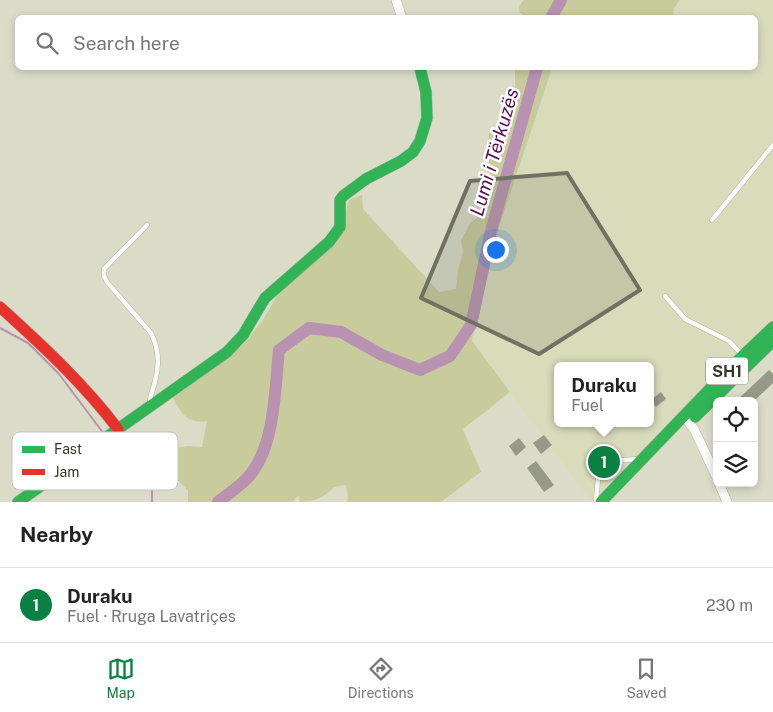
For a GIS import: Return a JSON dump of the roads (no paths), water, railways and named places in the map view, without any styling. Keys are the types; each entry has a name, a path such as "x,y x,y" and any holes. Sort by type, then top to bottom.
{"street":[{"path":"396,0 401,15"},
{"path":"114,432 227,352 247,330 266,298 330,242 340,227 340,200 343,196 413,152 425,130 427,118 428,102 420,70"},
{"path":"0,307 29,333 100,405 110,432"},
{"name":"SH1","path":"601,502 773,326"},
{"name":"SH1","path":"613,502 689,423 773,341"},
{"path":"689,423 694,429 713,469"},
{"path":"721,487 727,502"},
{"path":"18,502 36,490"}],"lane":[{"path":"712,220 773,145"},
{"path":"147,225 104,269 104,276 107,282 151,333 155,341 159,353 156,379 150,399 152,405"},
{"path":"665,296 685,319 729,342 743,356"},
{"path":"611,461 642,458"},
{"path":"596,502 597,486 602,468"}],"waterway":[{"name":"Lumi i Tërkuzës","path":"553,15 561,0"},
{"name":"Lumi i Tërkuzës","path":"218,502 247,479 258,463 265,448 272,416 279,350 309,328 341,332 382,355 420,370 450,356 471,325 491,231 536,70"},
{"path":"0,328 28,343 59,374 102,432"},
{"path":"152,490 152,502"}],"place":[{"name":"Duraku","path":"604,462"}]}
